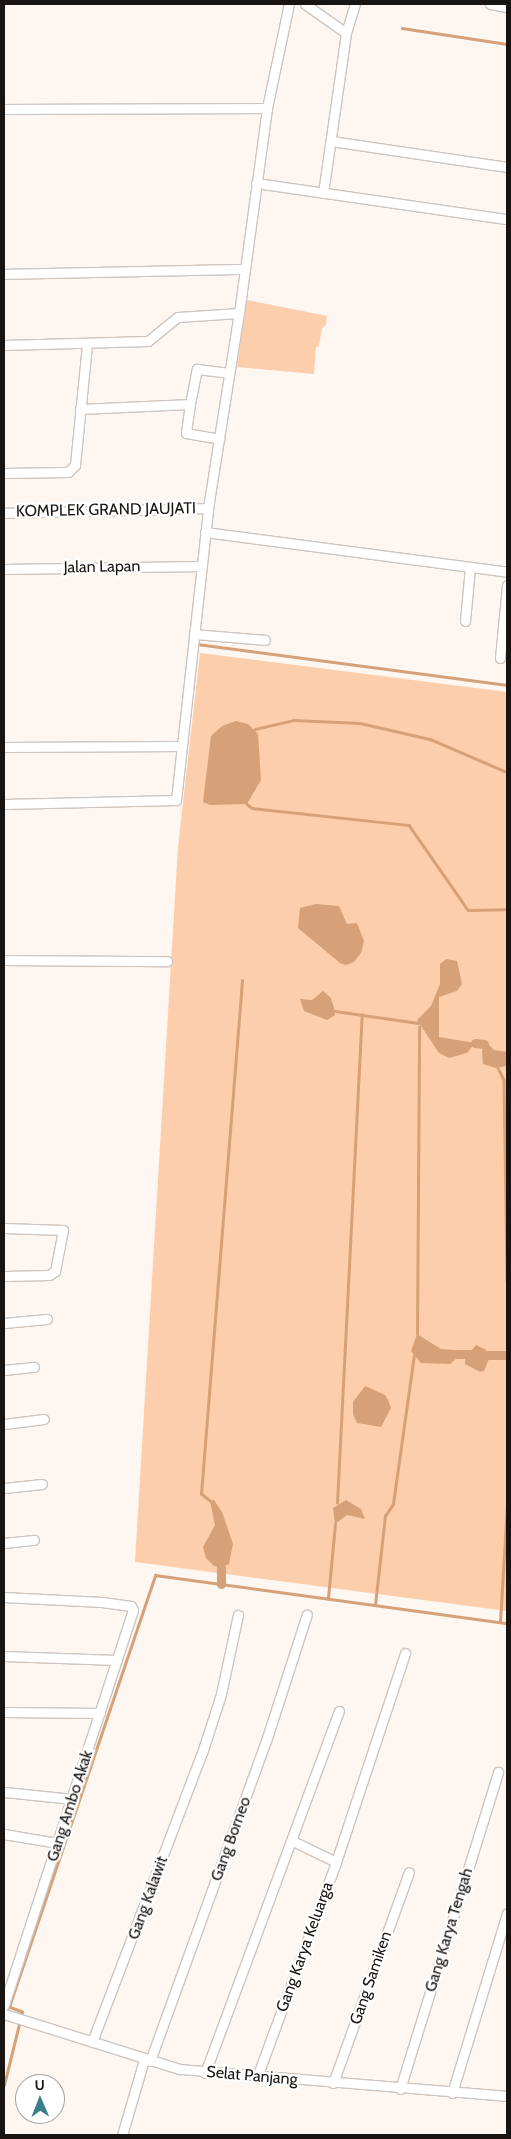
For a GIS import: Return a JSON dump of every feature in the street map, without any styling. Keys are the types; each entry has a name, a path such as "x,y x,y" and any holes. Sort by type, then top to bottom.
{"street":[{"path":"4,804 174,802 178,794 208,508 239,313 267,108 289,4"},
{"path":"305,4 346,33"},
{"path":"322,193 346,33 354,4"},
{"path":"490,4 507,7"},
{"path":"4,109 267,108"},
{"path":"331,141 507,168"},
{"path":"256,183 507,219"},
{"path":"4,274 245,269"},
{"path":"4,345 148,342 178,317 239,313"},
{"path":"4,474 68,472 73,469 87,344"},
{"path":"219,439 186,433 190,404 197,369 229,373"},
{"path":"80,409 190,404"},
{"name":"KOMPLEK GRAND JAUJATI","path":"4,513 208,508"},
{"path":"205,532 507,572"},
{"name":"Jalan Lapan","path":"4,569 201,566"},
{"path":"465,621 470,567"},
{"path":"500,658 507,586"},
{"path":"194,634 265,640"},
{"path":"4,747 182,746"},
{"path":"4,960 168,961"},
{"path":"4,1228 63,1230 55,1271 49,1275 4,1276"},
{"path":"4,1323 46,1319"},
{"path":"4,1370 34,1368"},
{"path":"4,1424 44,1419"},
{"path":"4,1488 42,1484"},
{"path":"4,1543 34,1540"},
{"name":"Gang Ambo Akak","path":"4,1597 77,1600 131,1606 133,1614 4,2004"},
{"name":"Gang Borneo","path":"122,2135 147,2060 234,1832 307,1614"},
{"name":"Gang Kalawit","path":"92,2042 202,1753 221,1694 238,1615"},
{"path":"336,1862 405,1653"},
{"path":"4,1656 117,1660"},
{"path":"205,2072 293,1841 338,1711"},
{"path":"4,1712 100,1713"},
{"name":"Gang Karya Tengah","path":"400,2088 498,1772"},
{"path":"5,1792 73,1799"},
{"path":"4,1834 58,1843"},
{"name":"Gang Karya Keluarga","path":"257,2077 336,1862 293,1841"},
{"name":"Gang Samiken","path":"332,2083 409,1872"},
{"path":"452,2093 507,1913"},
{"name":"Selat Panjang","path":"4,2015 147,2060 205,2072 507,2096"}],"shaded area":[{"path":"247,300 327,316 326,325 322,328 319,346 316,347 314,374 237,367"},
{"path":"200,653 507,692 507,1611 135,1562 178,847"},
{"path":"236,721 248,724 258,734 261,780 247,804 210,805 203,802 211,736 222,726"},
{"path":"316,904 339,906 347,924 357,923 364,941 361,953 354,962 346,965 340,963 298,928 300,908"},
{"path":"446,959 457,961 462,984 457,991 439,997 439,1037 475,1043 467,1053 449,1058 439,1053 417,1020 431,1006 440,984 440,964"},
{"path":"323,991 331,998 335,1015 327,1020 304,1011 300,999 312,1000"},
{"path":"486,1042 494,1050 507,1052 506,1066 496,1068 483,1064 482,1050"},
{"path":"417,1334 441,1349 454,1350 457,1358 450,1364 421,1363 411,1351"},
{"path":"476,1345 486,1350 489,1359 484,1371 480,1372 465,1364 465,1358"},
{"path":"365,1386 385,1395 388,1400 391,1408 381,1427 357,1423 353,1414 353,1402"},
{"path":"214,1500 222,1512 233,1544 229,1564 221,1567 214,1566 206,1558 203,1547 215,1525 210,1501"},
{"path":"346,1500 361,1509 365,1519 347,1515 335,1524 333,1508"}],"waterway":[{"path":"402,28 507,44"},
{"path":"197,644 507,685"},
{"path":"255,729 293,720 360,723 430,739 507,772"},
{"path":"247,804 252,808 409,825 468,910 507,909"},
{"path":"210,1501 201,1494 242,981"},
{"path":"335,1011 418,1023"},
{"path":"337,1503 362,1015"},
{"path":"417,1334 419,1027"},
{"path":"475,1043 484,1044"},
{"path":"498,1068 504,1080 507,1281"},
{"path":"456,1354 469,1354"},
{"path":"375,1605 385,1516 393,1504 414,1355"},
{"path":"488,1355 507,1355"},
{"path":"500,1622 507,1504"},
{"path":"328,1598 335,1524"},
{"path":"221,1567 221,1584"},
{"path":"4,2085 22,2012 9,2007 155,1575 507,1623"}]}
